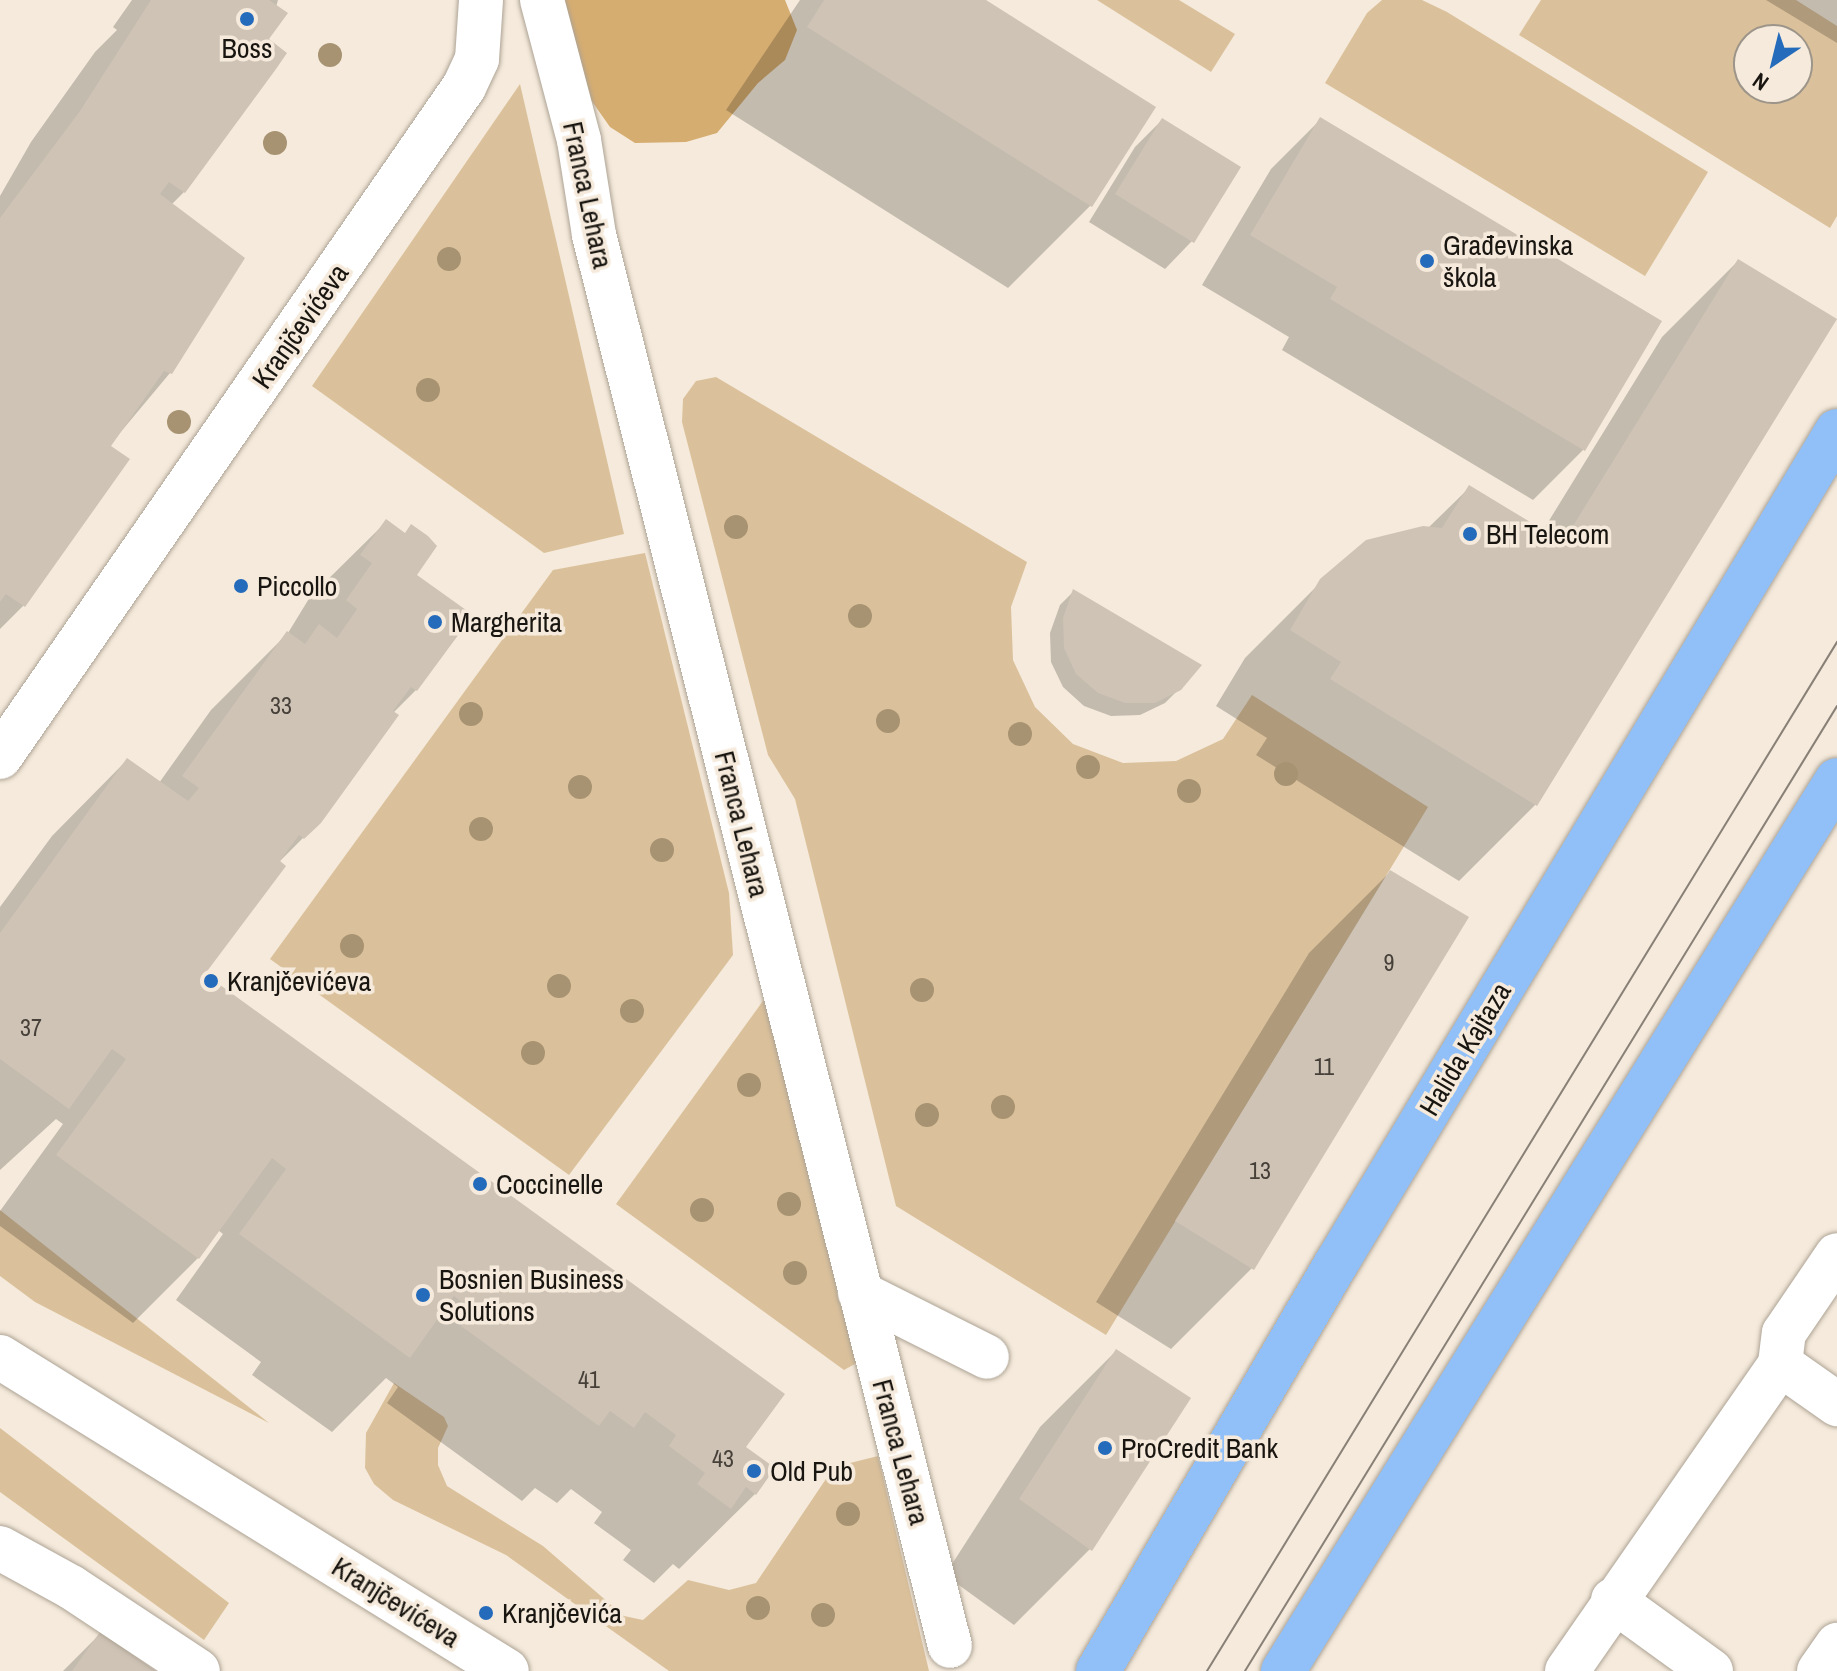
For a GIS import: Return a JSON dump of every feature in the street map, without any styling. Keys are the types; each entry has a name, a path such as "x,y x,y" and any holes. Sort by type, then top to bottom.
{"main road":[{"name":"Halida Kajtaza","path":"1098,1671 1344,1250 1837,431"},
{"path":"1283,1671 1837,780"}],"street":[{"name":"Kranjčevićeva","path":"0,757 464,87 477,59 481,0"},
{"name":"Franca Lehara","path":"542,0 579,140 594,235 950,1646"},
{"path":"1567,1671 1613,1600 1780,1364 1784,1333 1837,1255"},
{"path":"860,1293 987,1357"},
{"name":"Kranjčevićeva","path":"0,1357 507,1671"},
{"path":"1780,1364 1837,1404"},
{"path":"0,1548 71,1587 198,1671"},
{"path":"1613,1600 1711,1671"},
{"path":"1819,1671 1837,1645"}],"shaded area":[{"path":"552,0 785,0 797,30 785,60 758,83 717,133 686,142 635,143 610,127 591,100"},
{"path":"1097,0 1179,0 1235,34 1211,72"},
{"path":"1382,0 1422,0 1447,12 1708,172 1645,276 1325,83 1367,13"},
{"path":"1541,0 1796,0 1837,26 1837,216 1830,228 1519,35"},
{"path":"520,84 624,534 544,553 312,386"},
{"path":"716,377 1027,562 1011,607 1013,660 1035,707 1073,744 1123,763 1176,761 1223,739 1252,695 1428,807 1106,1335 896,1206 795,799 768,755 682,422 683,399 696,381"},
{"path":"645,553 729,893 733,955 569,1175 270,959 553,570"},
{"path":"768,994 862,1360 844,1370 616,1204"},
{"path":"0,1210 269,1423 35,1302 0,1276"},
{"path":"394,1383 444,1417 448,1426 438,1448 438,1465 447,1486 543,1546 624,1616 643,1620 688,1580 729,1590 756,1583 834,1467 878,1456 929,1671 669,1671 506,1555 393,1500 374,1484 365,1468 366,1433"},
{"path":"0,1428 229,1603 204,1640 0,1492"}],"building":[{"path":"151,0 269,0 288,13 269,39 287,53 276,69 185,193 169,182 160,194 245,258 172,374 164,371 111,446 130,459 25,607 6,594 0,602 0,218 80,111"},
{"path":"824,0 986,0 1156,107 1092,207 807,27"},
{"name":"Građevinska škola","path":"1320,117 1662,321 1585,451 1330,299 1337,287 1250,235"},
{"path":"1162,118 1241,167 1194,243 1115,194"},
{"name":"BH Telecom","path":"1738,259 1837,319 1537,806 1330,679 1341,662 1290,630 1320,579 1366,540 1423,526 1442,528 1469,485 1563,542"},
{"path":"386,519 405,533 411,524 428,536 437,546 417,575 473,615 417,691 411,687 393,711 399,715 321,823 304,839 299,835 280,861 286,866 205,974 785,1394 746,1447 775,1468 756,1495 746,1487 731,1509 697,1484 705,1473 669,1446 676,1435 645,1412 634,1428 610,1411 599,1426 461,1326 472,1310 454,1296 410,1358 239,1234 286,1169 272,1158 199,1259 56,1155 126,1059 112,1049 69,1109 0,1059 0,933 127,758 188,801 199,788 182,776 287,631 305,644 319,624 337,638 357,609 346,600 372,563 360,555"},
{"path":"1073,589 1202,665 1181,690 1155,703 1125,703 1098,693 1076,674 1064,648 1063,618"},
{"path":"1390,870 1469,917 1254,1270 1175,1221"},
{"name":"ProCredit Bank","path":"1116,1349 1191,1398 1092,1551 1019,1499"},
{"path":"100,1632 156,1671 72,1671"}],"tram line":[{"path":"1207,1671 1837,642"},
{"path":"1245,1671 1837,706"}],"place":[{"name":"Boss","path":"247,19"},
{"name":"Građevinska škola","path":"1427,261"},
{"name":"BH Telecom","path":"1470,534"},
{"name":"Piccollo","path":"241,586"},
{"name":"Margherita","path":"435,622"},
{"name":"Kranjčevićeva","path":"211,981"},
{"name":"Coccinelle","path":"480,1184"},
{"name":"Bosnien Business Solutions","path":"423,1295"},
{"name":"ProCredit Bank","path":"1105,1448"},
{"name":"Old Pub","path":"754,1471"},
{"name":"Kranjčevića","path":"486,1613"}]}
